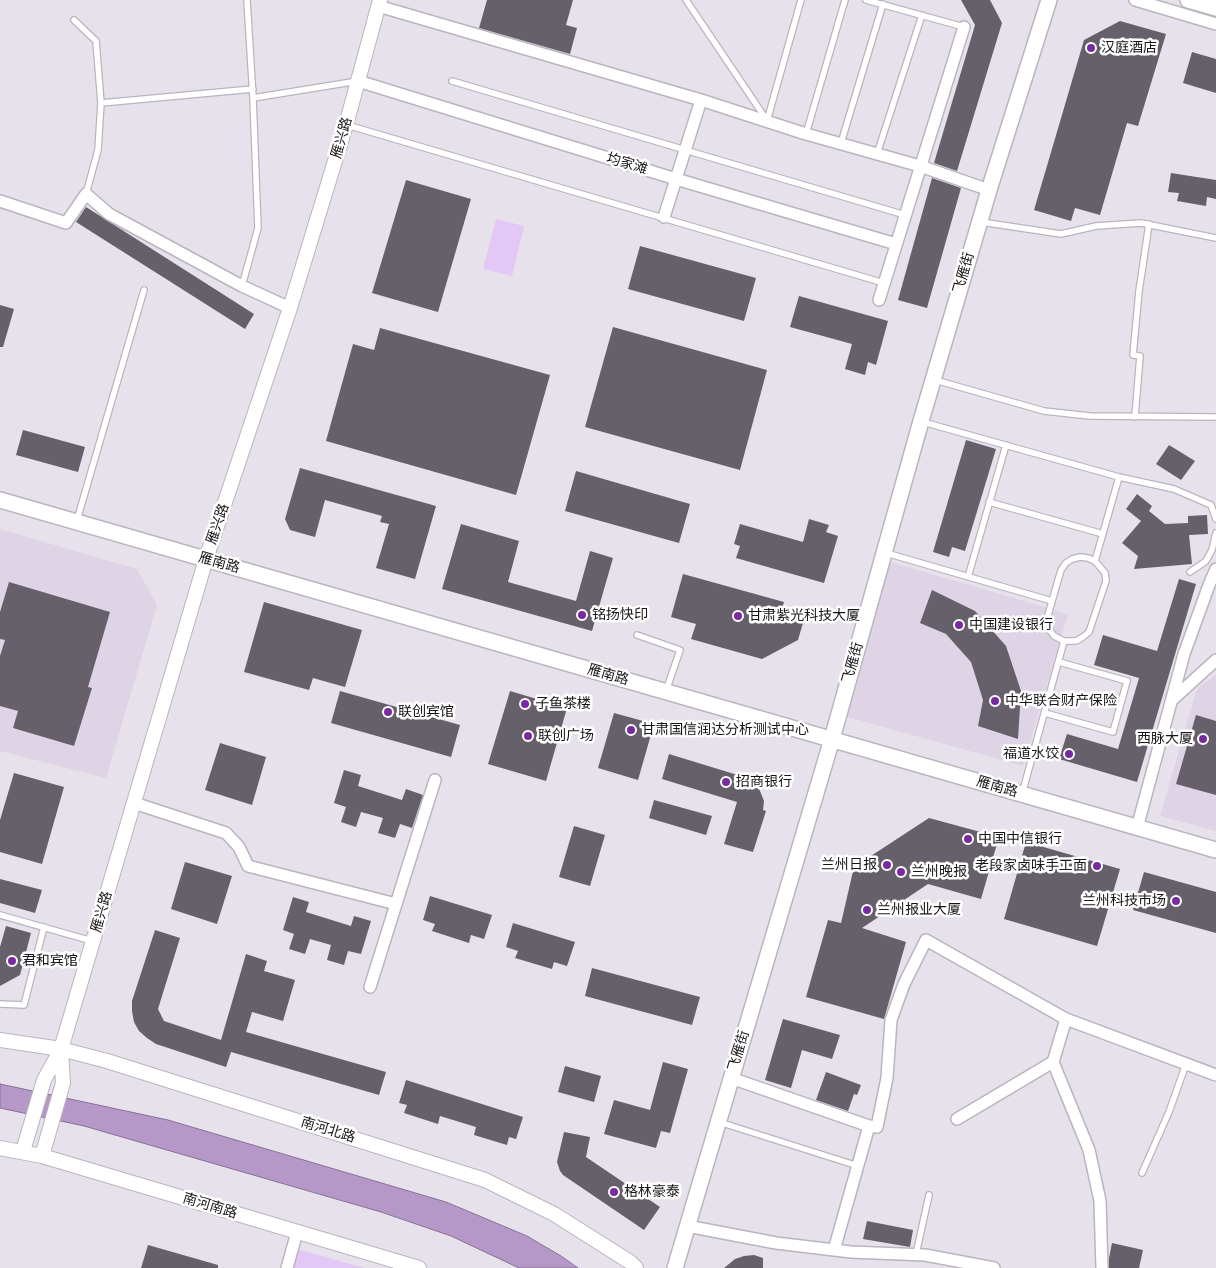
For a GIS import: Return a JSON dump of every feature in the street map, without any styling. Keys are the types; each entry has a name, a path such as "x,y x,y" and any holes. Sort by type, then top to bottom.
{"main road":[{"name":"飞雁街","path":"675,1268 832,739 979,222 1049,0"},
{"path":"1188,0 1216,8"},
{"name":"雁南路","path":"0,500 1216,850"}],"street":[{"path":"1135,0 1216,24"},
{"path":"379,3 701,100 806,134 920,166 989,190"},
{"name":"雁兴路","path":"61,1049 206,559 290,308 346,124 379,3"},
{"path":"879,300 964,27"},
{"name":"均家滩","path":"358,81 676,179 896,244"},
{"path":"664,218 701,100"},
{"path":"0,201 66,223 86,194 109,214 242,286 290,308"},
{"path":"1137,828 1184,654 1208,585 1216,569"},
{"path":"1171,702 1216,660"},
{"path":"370,987 435,780"},
{"path":"134,803 226,833 239,847 248,866 396,904"},
{"path":"731,1078 877,1127 885,1088 890,1020 904,984 926,940 1066,1019 1216,1076"},
{"path":"1066,1019 1053,1062 1089,1150 1100,1202 1102,1268"},
{"name":"南河北路","path":"0,1040 61,1049 107,1061 486,1180 554,1214 630,1262 636,1268"},
{"path":"22,1151 44,1080 61,1049"},
{"path":"42,1156 63,1084 61,1049"},
{"path":"956,1119 1053,1062"},
{"path":"834,1250 870,1126"},
{"name":"南河南路","path":"0,1148 42,1156 419,1268"},
{"path":"687,1226 776,1244 834,1250 916,1254 994,1268"},
{"path":"287,1268 297,1232"}],"lane":[{"path":"242,286 258,228 247,0"},
{"path":"686,0 767,121"},
{"path":"767,121 801,0"},
{"path":"806,134 845,0"},
{"path":"866,0 964,27"},
{"path":"841,143 882,4"},
{"path":"877,154 922,15"},
{"path":"74,20 96,41 101,103 98,150 86,194"},
{"path":"253,98 358,81"},
{"path":"452,81 905,215"},
{"path":"101,103 252,89"},
{"path":"346,124 884,282"},
{"path":"979,222 1061,234 1096,226 1141,223 1216,238"},
{"path":"1135,417 1140,356 1133,355 1148,224"},
{"path":"76,522 144,290"},
{"path":"933,380 1044,411 1090,416 1216,416"},
{"path":"921,421 1119,477 1174,489 1211,505 1216,519"},
{"path":"968,577 1006,445"},
{"path":"1095,561 1119,477"},
{"path":"990,502 1103,534"},
{"path":"1190,572 1206,560 1212,550 1216,533"},
{"path":"884,553 1052,601"},
{"path":"1080,557 1095,561 1104,573 1106,581 1089,632 1076,641 1064,641 1054,636 1046,622 1061,570 1072,559 1080,557"},
{"path":"637,635 680,650 666,691"},
{"path":"1022,794 1064,641"},
{"path":"1045,713 1113,732 1127,681 1059,662"},
{"path":"0,915 94,941"},
{"path":"0,1004 24,1005 44,928"},
{"path":"1142,1173 1169,1112 1186,1064"},
{"path":"718,1122 858,1166"},
{"path":"916,1254 930,1195"}],"shaded area":[{"path":"496,219 524,226 512,276 483,269"},
{"path":"0,529 137,569 157,605 106,778 0,751"},
{"path":"887,561 1068,614 1023,766 844,716"},
{"path":"1216,674 1216,831 1160,816 1197,689"},
{"path":"0,1084 168,1120 446,1202 527,1236 578,1268 519,1268 451,1236 381,1212 84,1126 0,1108"},
{"path":"289,1247 365,1268 283,1268"}],"building":[{"path":"487,0 573,0 566,25 577,28 570,54 479,28"},
{"path":"961,0 990,0 1002,23 957,171 934,163 975,25"},
{"path":"1120,21 1166,34 1138,126 1127,123 1100,215 1075,208 1071,221 1034,210 1084,40"},
{"path":"1192,52 1216,59 1216,93 1183,83"},
{"path":"1171,173 1216,180 1216,199 1207,197 1206,206 1177,201 1179,193 1168,192"},
{"path":"932,178 961,188 927,308 898,300"},
{"path":"406,180 471,199 438,312 372,293"},
{"path":"86,207 254,314 245,329 76,222"},
{"path":"640,246 756,278 744,321 628,289"},
{"path":"799,296 888,321 876,365 868,362 865,375 845,369 852,344 790,327"},
{"path":"0,305 14,309 3,347 0,347"},
{"path":"613,327 767,370 740,470 585,427"},
{"path":"380,328 550,375 516,495 326,441 353,344 374,350"},
{"path":"23,430 85,447 78,472 16,455"},
{"path":"966,440 996,449 965,551 952,547 949,557 933,552"},
{"path":"1169,445 1195,461 1181,480 1156,464"},
{"path":"300,468 436,506 415,579 376,568 389,524 380,522 382,516 325,500 315,537 290,530 285,519"},
{"path":"576,471 690,504 679,543 565,511"},
{"path":"1137,494 1152,506 1149,511 1165,524 1188,523 1188,516 1207,515 1208,534 1189,535 1192,564 1134,569 1138,556 1122,543 1141,521 1126,509"},
{"path":"809,519 829,525 826,532 838,536 824,583 736,558 740,546 734,544 740,524 803,542"},
{"path":"461,524 519,541 508,582 576,601 590,551 613,558 592,631 442,589"},
{"name":"甘肃紫光科技大厦","path":"683,574 784,602 782,609 805,616 798,640 762,659 691,639 696,624 671,617"},
{"path":"1179,579 1196,584 1137,782 1059,759 1067,734 1118,749 1139,678 1094,665 1103,635 1157,651"},
{"path":"9,582 110,612 88,687 92,688 74,746 13,728 18,711 0,706 0,656 5,640 0,639 0,612"},
{"path":"932,590 975,611 1006,646 1021,691 1018,739 978,726 983,700 971,662 946,634 920,623"},
{"path":"264,602 362,630 345,687 313,678 309,690 244,672"},
{"path":"340,691 460,725 451,757 331,723"},
{"name":"联创广场","path":"510,691 567,708 546,781 488,764"},
{"path":"614,713 654,724 638,780 598,768"},
{"name":"西脉大厦","path":"1196,715 1216,721 1216,795 1176,784"},
{"path":"220,743 266,757 252,805 205,790"},
{"path":"669,754 744,777 758,786 764,801 763,810 766,811 753,852 724,844 737,802 662,779"},
{"path":"344,770 361,775 358,786 402,800 406,789 423,795 412,828 400,824 395,838 378,833 383,818 361,812 356,827 341,822 346,807 334,803"},
{"path":"14,773 64,787 42,864 0,852 0,820"},
{"path":"654,800 712,816 706,835 649,818"},
{"name":"兰州报业大厦","path":"929,818 999,837 981,899 928,884 862,928 906,942 884,1019 806,997 828,920 841,923 854,867"},
{"path":"574,826 605,835 590,886 559,877"},
{"path":"1026,842 1120,869 1097,946 1004,919"},
{"path":"185,862 232,876 217,924 171,909"},
{"name":"兰州科技市场","path":"1144,872 1216,892 1216,933 1133,910"},
{"path":"0,879 42,890 35,913 0,903"},
{"path":"430,896 492,915 484,939 471,935 469,943 432,931 435,924 423,920"},
{"path":"293,897 309,902 306,912 351,926 354,916 371,921 361,954 348,951 344,965 327,960 331,945 310,939 305,954 289,949 294,934 283,930"},
{"path":"513,923 575,942 567,966 554,962 552,969 515,958 518,951 506,947"},
{"name":"君和宾馆","path":"6,926 31,933 20,975 0,986 0,947"},
{"path":"155,930 180,938 158,1009 164,1021 221,1040 246,954 267,961 264,971 295,980 283,1021 252,1012 246,1032 386,1072 379,1095 231,1052 226,1067 156,1044 147,1038 139,1031 134,1022 132,1001"},
{"path":"592,968 700,997 692,1025 585,996"},
{"path":"783,1019 840,1035 832,1059 802,1050 791,1088 765,1080"},
{"path":"663,1062 688,1069 670,1133 661,1131 656,1148 604,1134 614,1100 650,1110"},
{"path":"565,1066 601,1076 594,1102 558,1092"},
{"path":"826,1072 861,1085 857,1095 854,1094 848,1111 816,1100"},
{"path":"406,1080 523,1117 516,1139 509,1137 507,1145 474,1135 476,1127 440,1116 438,1124 404,1113 407,1105 399,1103"},
{"name":"格林豪泰","path":"564,1132 590,1137 586,1157 660,1207 644,1230 563,1175 557,1162"},
{"path":"867,1221 913,1230 910,1247 863,1239"},
{"path":"1112,1243 1143,1250 1139,1268 1109,1268"},
{"path":"148,1245 218,1265 218,1268 141,1268"},
{"path":"754,1255 763,1258 763,1268 724,1268 735,1259"}],"place":[{"name":"汉庭酒店","path":"1091,48"},
{"name":"铭扬快印","path":"582,615"},
{"name":"甘肃紫光科技大厦","path":"738,616"},
{"name":"中国建设银行","path":"959,625"},
{"name":"中华联合财产保险","path":"995,701"},
{"name":"子鱼茶楼","path":"525,704"},
{"name":"联创宾馆","path":"388,712"},
{"name":"甘肃国信润达分析测试中心","path":"631,730"},
{"name":"联创广场","path":"528,736"},
{"name":"西脉大厦","path":"1203,739"},
{"name":"福道水饺","path":"1069,754"},
{"name":"招商银行","path":"726,782"},
{"name":"中国中信银行","path":"968,839"},
{"name":"兰州日报","path":"887,865"},
{"name":"老段家卤味手工面","path":"1097,866"},
{"name":"兰州晚报","path":"901,872"},
{"name":"兰州科技市场","path":"1176,901"},
{"name":"兰州报业大厦","path":"867,910"},
{"name":"君和宾馆","path":"12,961"},
{"name":"格林豪泰","path":"614,1192"}]}
